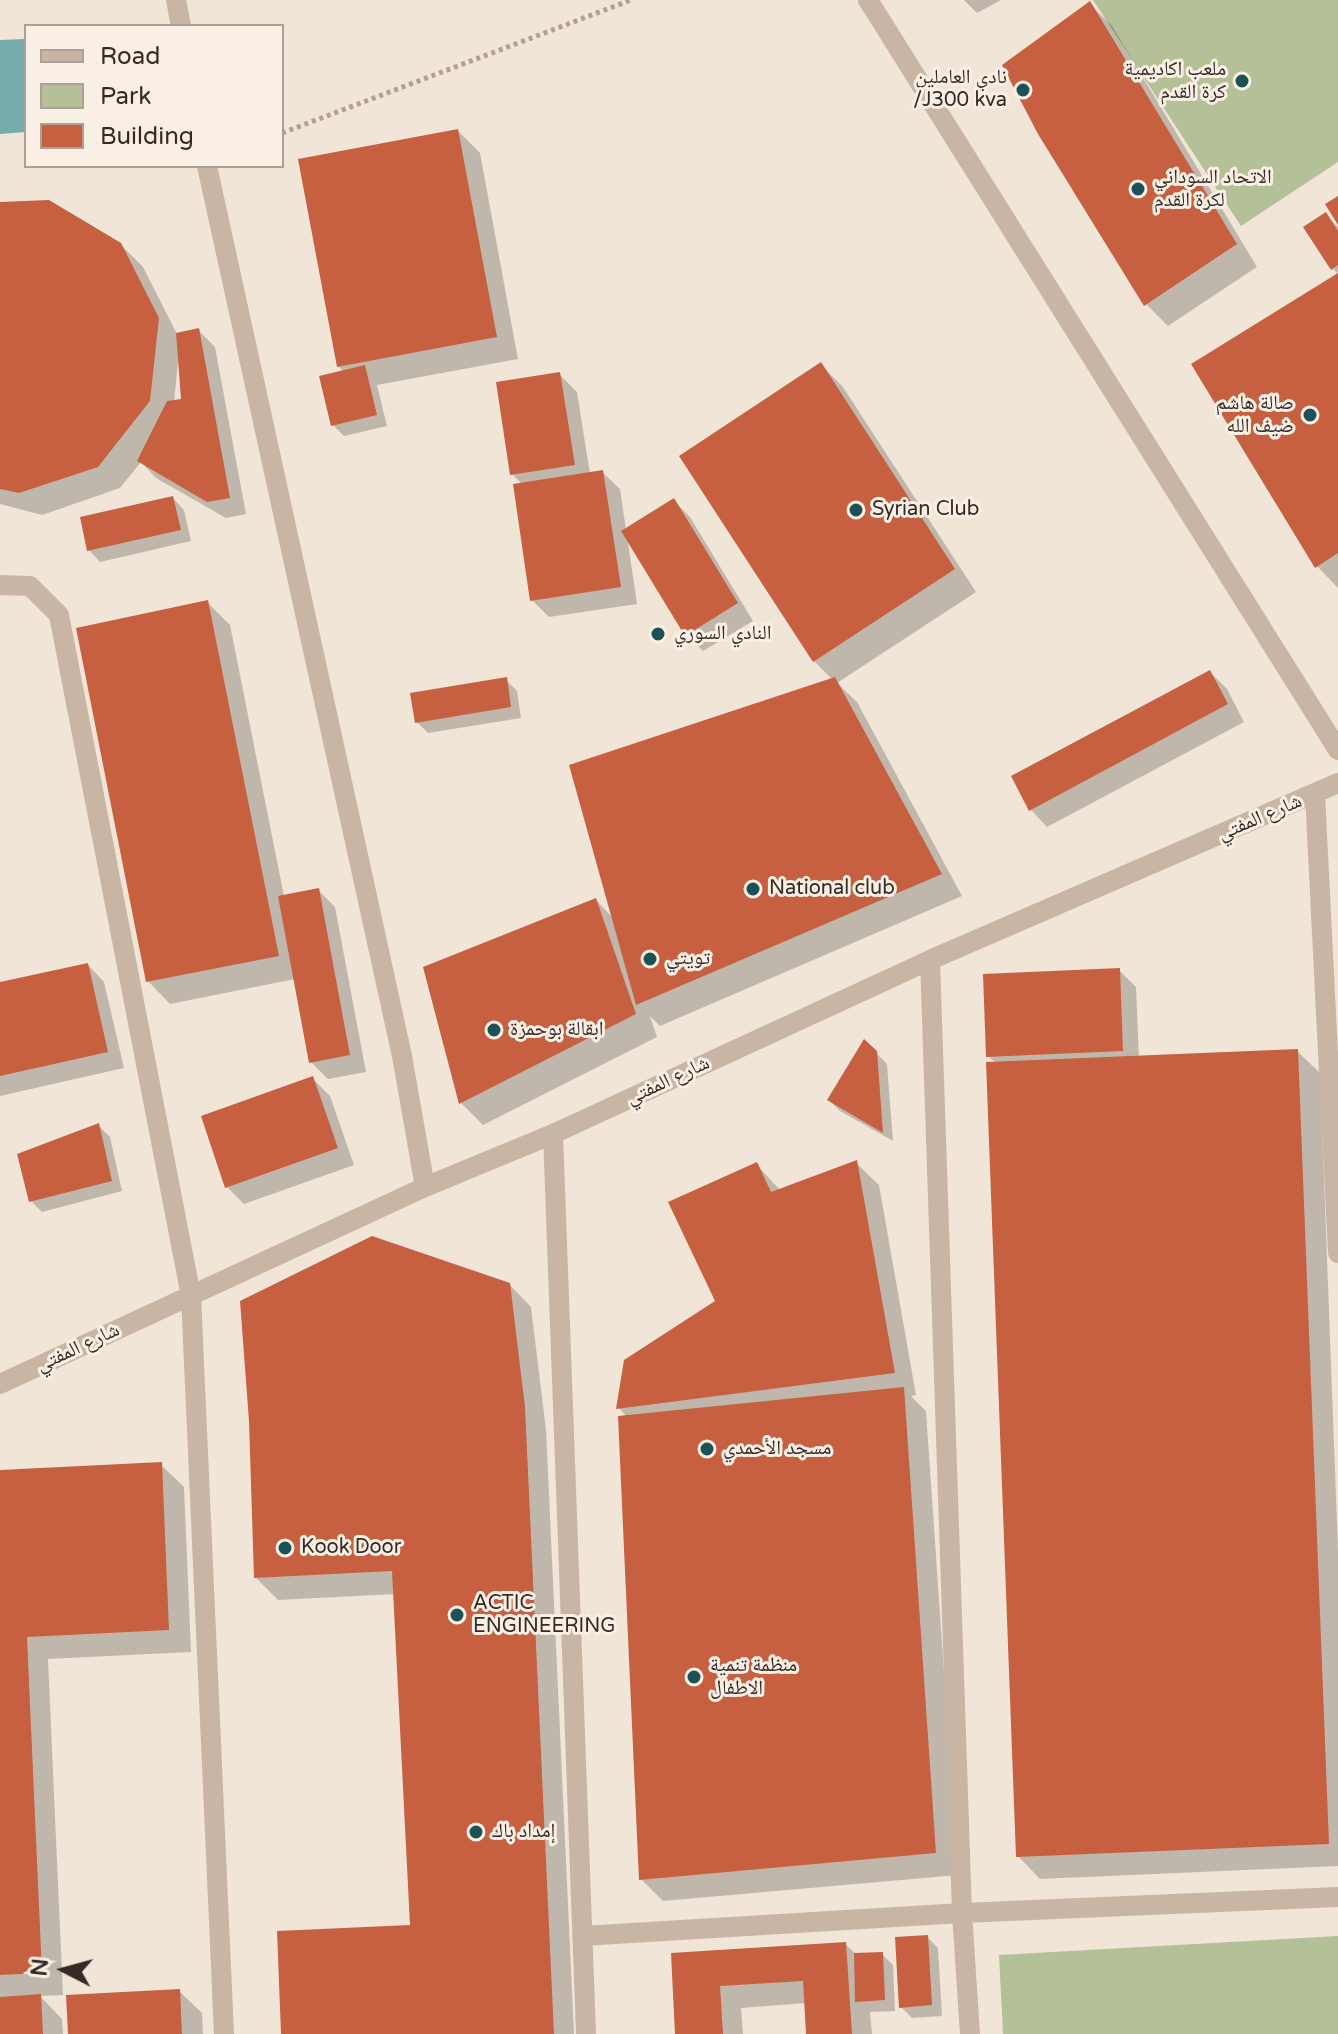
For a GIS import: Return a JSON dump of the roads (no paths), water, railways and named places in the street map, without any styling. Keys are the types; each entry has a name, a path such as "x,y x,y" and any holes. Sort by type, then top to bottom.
{"street":[{"path":"176,0 181,24"},
{"path":"868,0 1338,750"},
{"path":"207,168 402,1056 425,1187"},
{"path":"0,585 30,586 59,615 191,1296 224,2034"},
{"name":"شارع المفتي","path":"0,1384 425,1187 553,1134 930,960 1338,783"},
{"path":"1315,794 1338,1253"},
{"path":"930,960 962,1913 970,2034"},
{"path":"553,1134 586,2034"},
{"path":"582,1936 962,1913 1338,1897"}],"water":[{"path":"24,39 24,132 0,134 0,40"}],"place":[{"name":"ملعب اكاديمية كرة القدم","path":"1242,81"},
{"name":"نادي العاملين /J300 kva","path":"1023,90"},
{"name":"الاتحاد السوداني لكرة القدم","path":"1138,189"},
{"name":"صالة هاشم ضيف الله","path":"1310,415"},
{"name":"Syrian Club","path":"856,510"},
{"name":"النادي السوري","path":"658,634"},
{"name":"National club","path":"753,889"},
{"name":"تويتي","path":"650,959"},
{"name":"ابقالة بوحمزة","path":"494,1030"},
{"name":"مسجد الأحمدي","path":"707,1449"},
{"name":"Kook Door","path":"285,1548"},
{"name":"ACTIC ENGINEERING","path":"457,1615"},
{"name":"منظمة تنمية الاطفال","path":"694,1677"},
{"name":"إمداد باك","path":"476,1832"}]}
